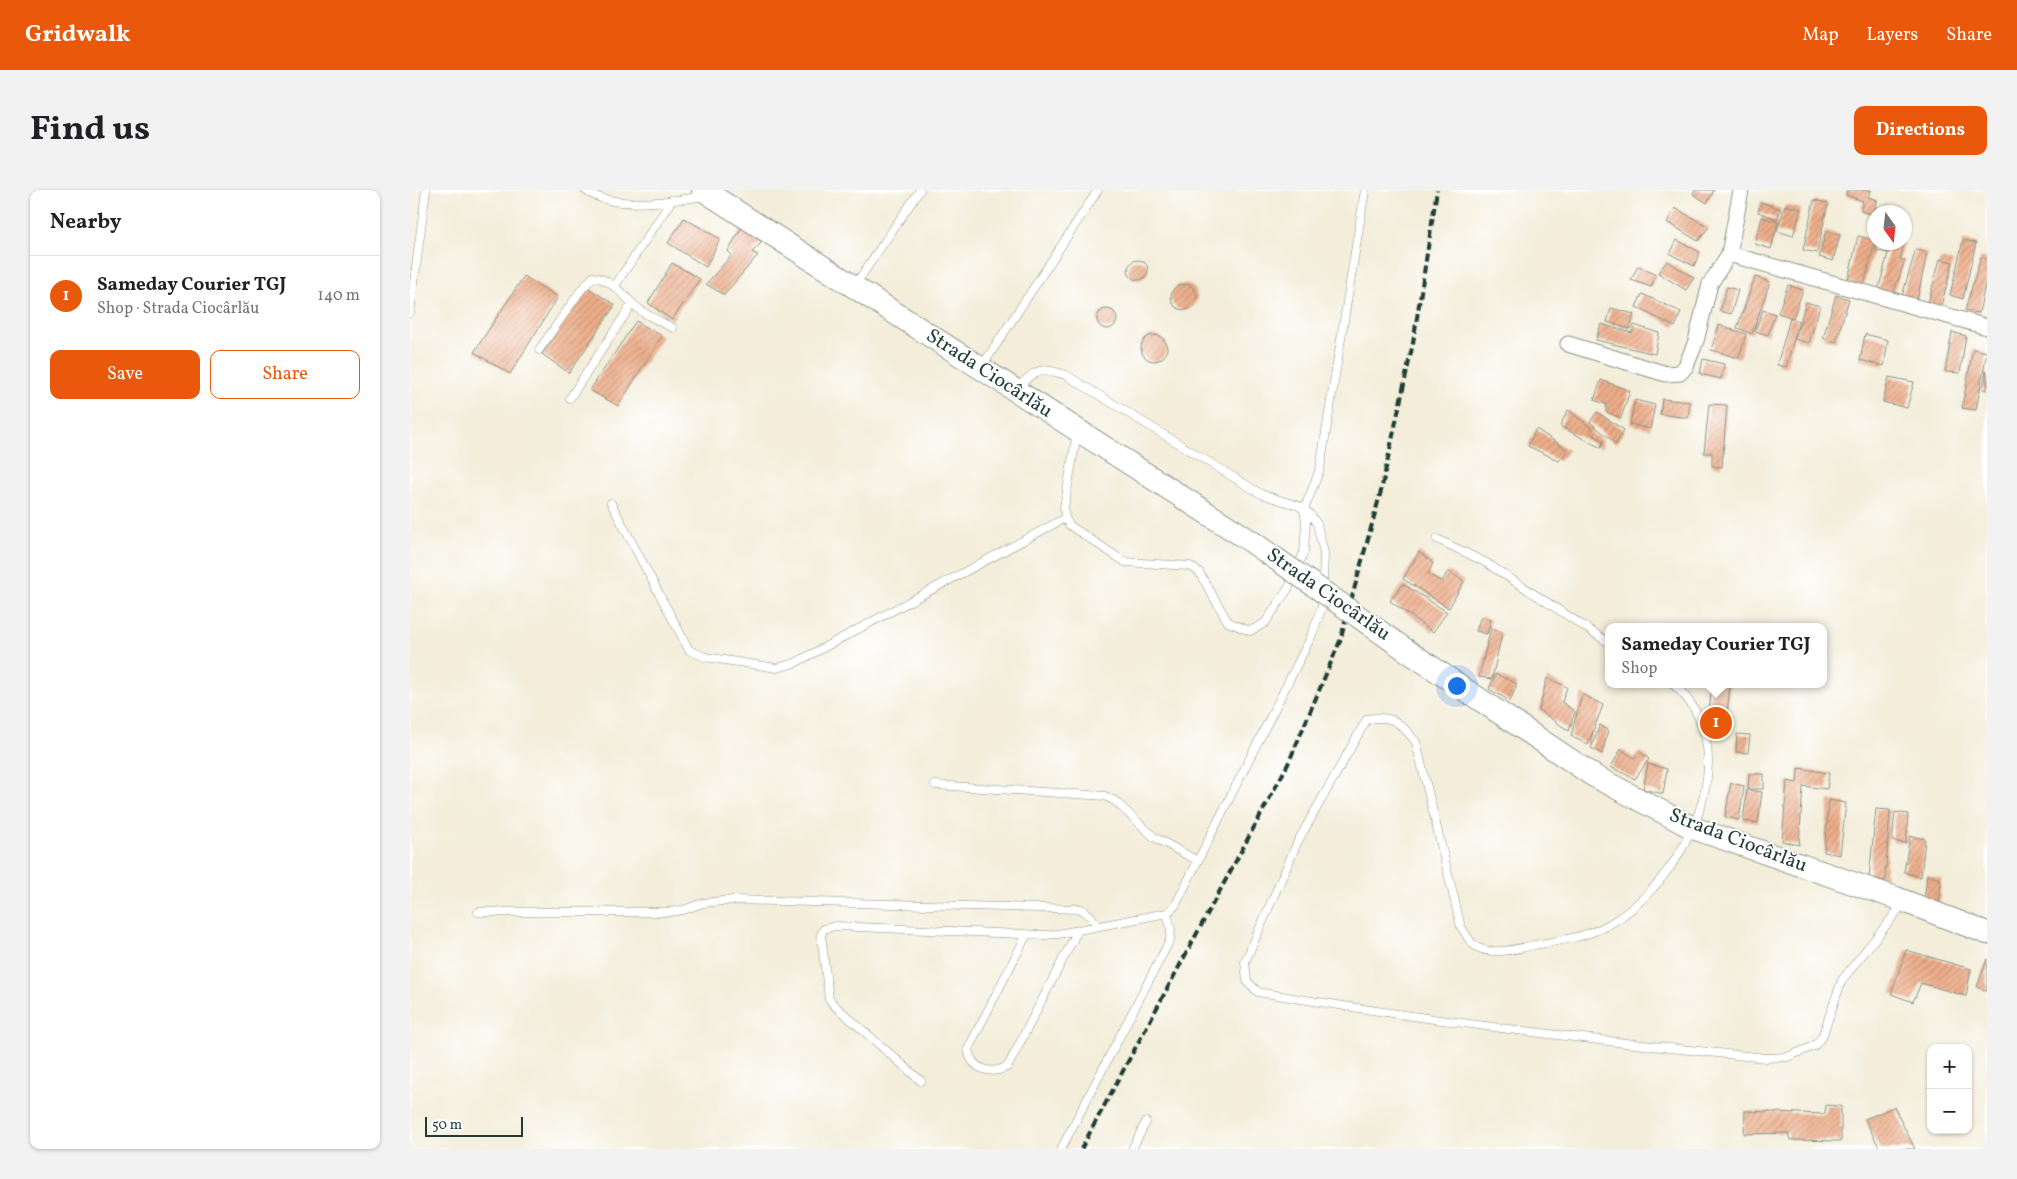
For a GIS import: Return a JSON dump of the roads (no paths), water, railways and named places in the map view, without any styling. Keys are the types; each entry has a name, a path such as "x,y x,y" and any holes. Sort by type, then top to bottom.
{"main road":[{"name":"Strada Ciocârlău","path":"707,192 980,370 1252,542 1406,650 1594,776 1693,828 1987,932"}],"street":[{"path":"1568,344 1666,374 1680,373 1686,366 1696,341 1710,284 1729,254 1740,190"},
{"path":"1729,254 1987,327"}],"lane":[{"path":"410,313 426,190"},
{"path":"585,190 596,198 620,202 672,200 707,192"},
{"path":"854,287 920,190"},
{"path":"980,370 1098,190"},
{"path":"1078,431 1064,508 1065,518 1069,525 1125,562 1190,566 1198,572 1228,622 1250,631 1265,623 1288,589 1304,552 1306,523 1304,510 1320,469 1364,190"},
{"path":"614,287 672,200"},
{"path":"539,350 590,278 599,277 614,287 632,304 673,328"},
{"path":"570,398 632,304"},
{"path":"921,1081 834,1005 830,999 820,935 824,929 835,926 1058,934 1167,913 1175,906 1198,861 1318,622 1322,607 1324,553 1317,524 1310,514 1261,494 1066,375 1052,370 1032,372 1015,391"},
{"path":"611,503 690,650 705,657 777,668 795,663 1065,518"},
{"path":"1437,539 1485,562 1605,640"},
{"path":"1678,688 1688,697 1700,722 1708,748 1708,770 1704,796 1693,828 1665,876 1628,911 1603,927 1573,938 1518,949 1491,950 1474,946 1461,927 1416,742 1402,725 1385,717 1368,719 1298,841 1245,962 1247,981 1258,992 1376,1012 1582,1040 1766,1058 1787,1057 1814,1046 1822,1037 1842,980 1905,902"},
{"path":"935,785 1105,796 1115,800 1154,837 1198,861"},
{"path":"478,912 670,912 703,903 734,900 1081,910 1091,916 1097,926"},
{"path":"1061,1149 1170,940 1171,929 1167,913"},
{"path":"1027,934 968,1049 970,1058 975,1065 990,1071 999,1071 1008,1066 1078,930"},
{"path":"1132,1149 1146,1122"}],"railway":[{"path":"1081,1149 1288,764 1340,641 1381,491 1413,343 1437,190"}],"place":[{"name":"Sameday Courier TGJ","path":"1716,723"}]}
